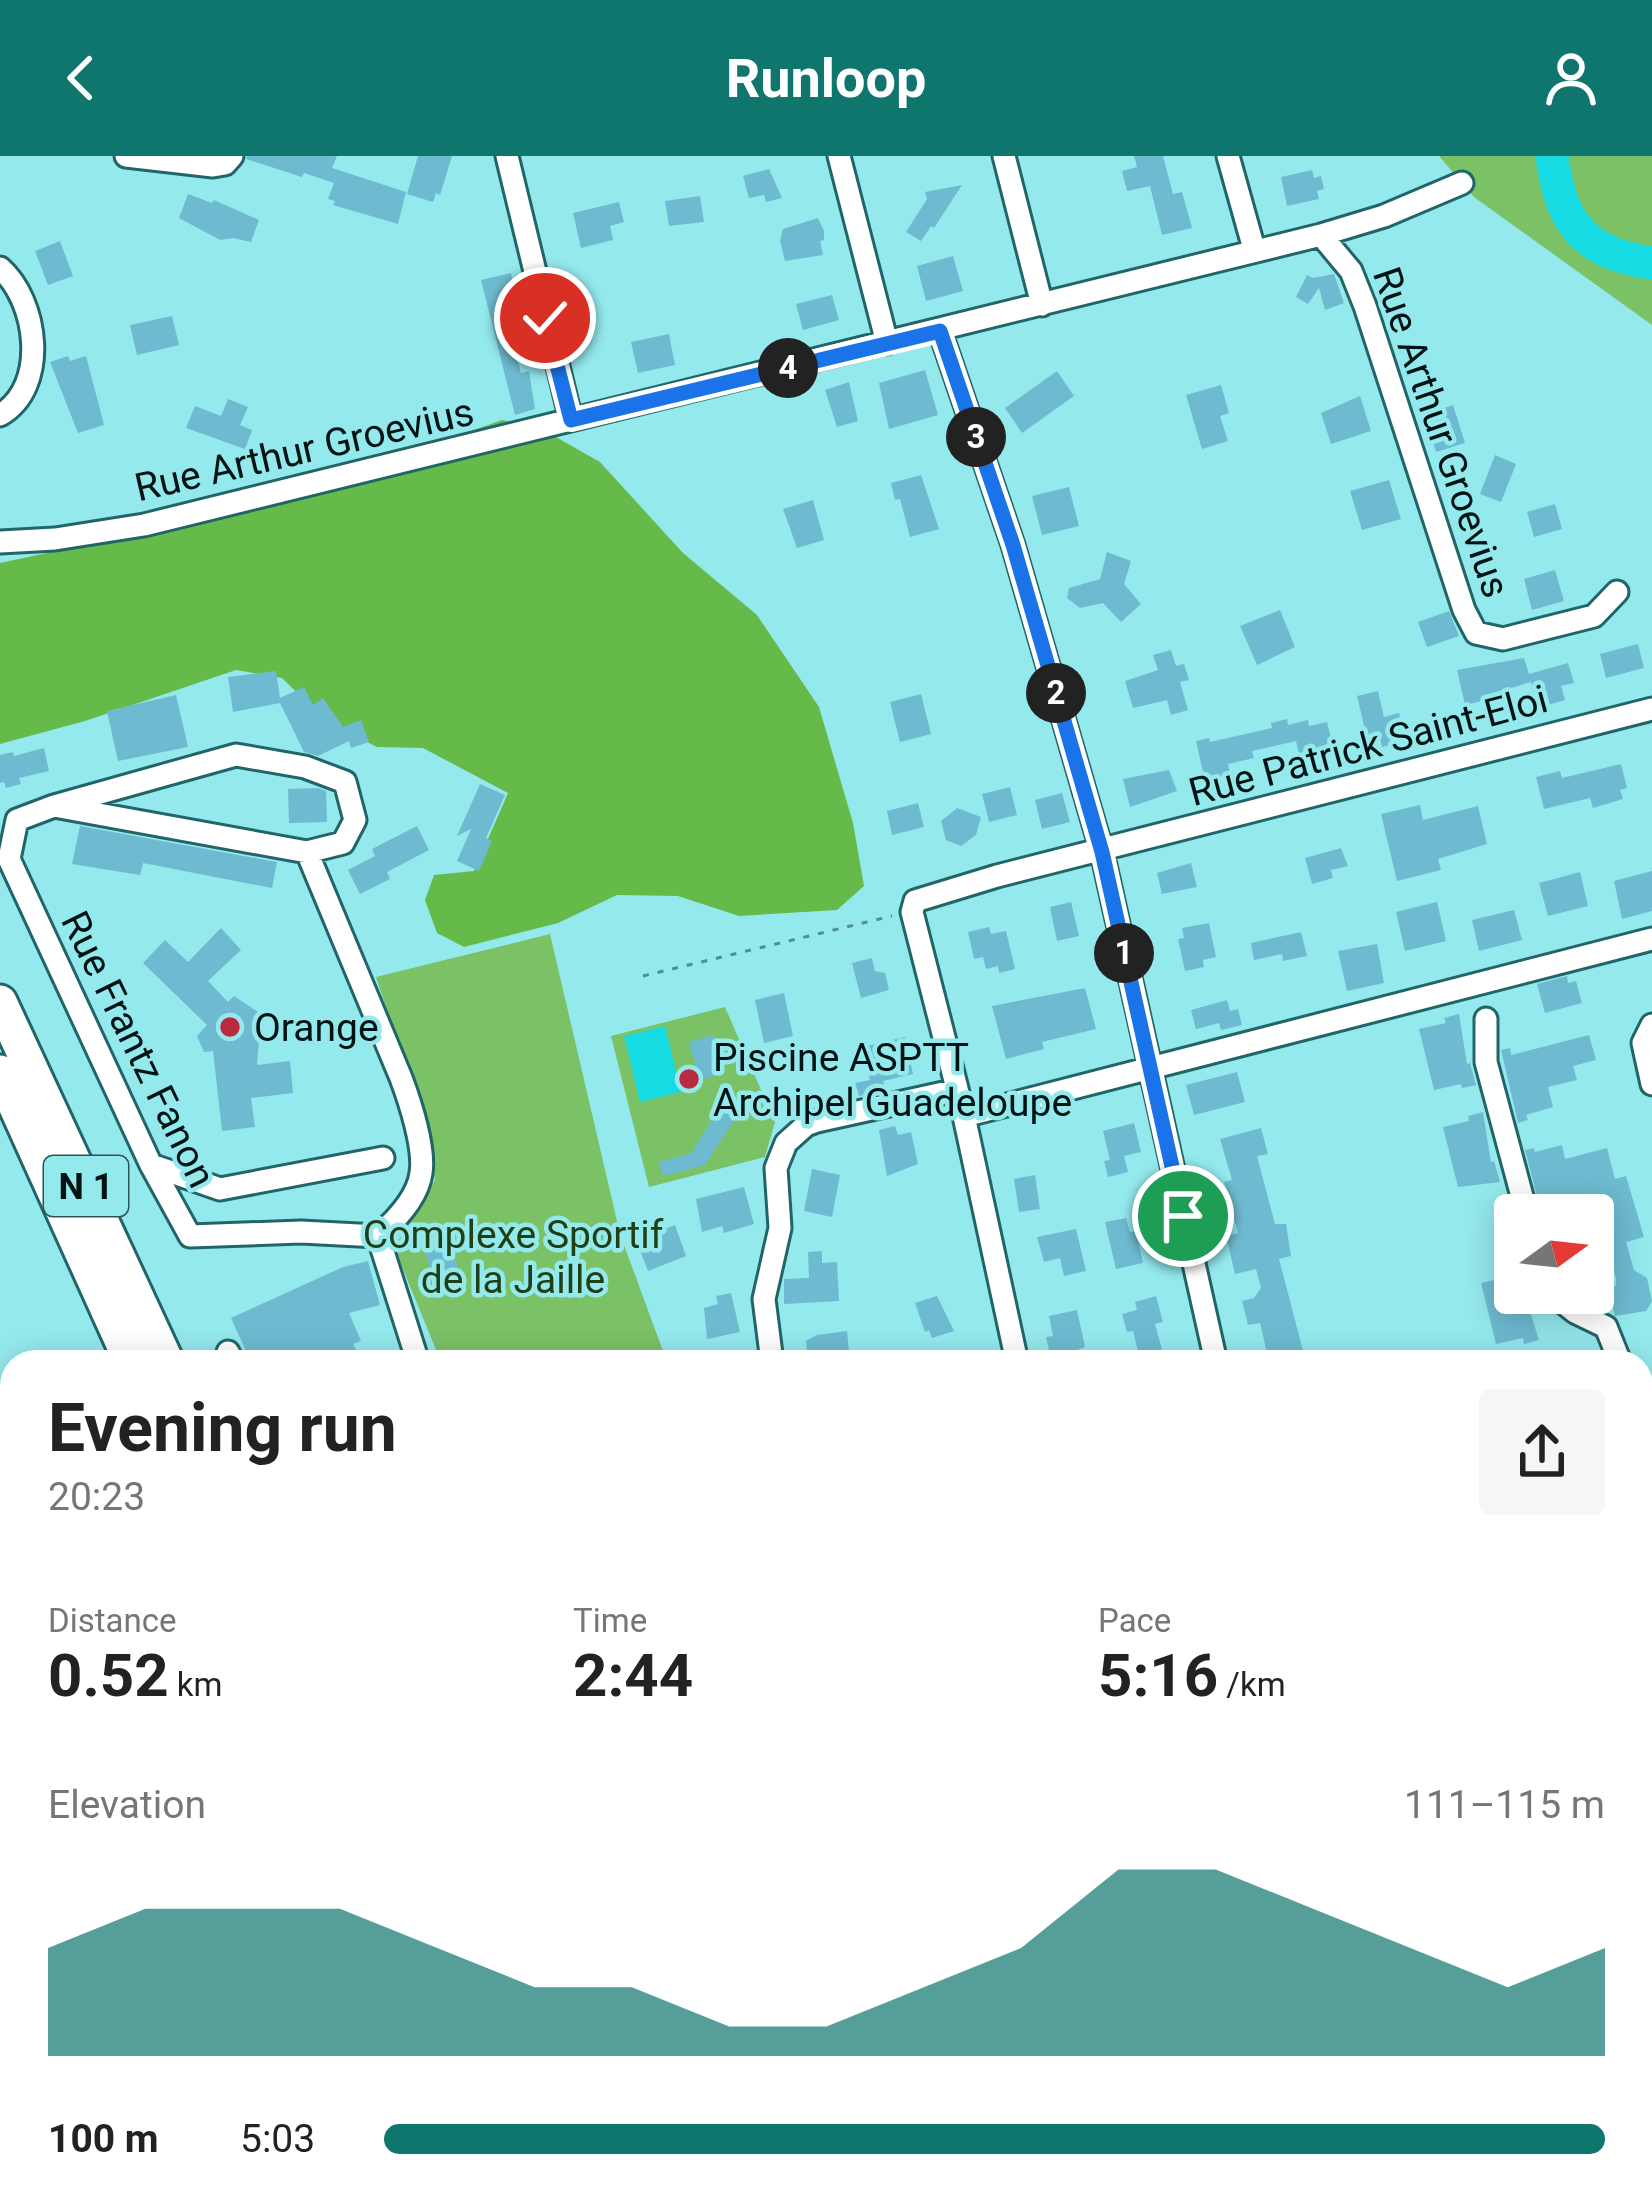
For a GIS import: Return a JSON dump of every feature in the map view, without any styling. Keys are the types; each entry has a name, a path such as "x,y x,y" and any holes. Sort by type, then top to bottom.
{"highway":[{"name":"N 1","path":"0,1002 161,1350"},
{"name":"N 1","path":"0,1072 126,1350"}],"street":[{"path":"126,156 213,166 225,164 232,156"},
{"path":"507,156 571,420"},
{"path":"839,156 887,344"},
{"path":"1004,156 1042,304"},
{"path":"1228,156 1254,248"},
{"name":"Rue Arthur Groevius","path":"0,542 144,525 940,331 1254,248 1321,235 1462,182"},
{"name":"Rue Arthur Groevius","path":"1321,235 1351,271 1365,306 1469,624 1476,633 1503,639 1594,616 1617,592"},
{"path":"0,268 21,296 33,336 28,381 10,410 0,415"},
{"path":"940,331 1013,545 1102,852 1213,1350"},
{"name":"Rue Patrick Saint-Eloi","path":"911,912 924,896 1652,709"},
{"name":"Rue Frantz Fanon","path":"307,852 343,843 355,820 345,782 305,767 236,755 17,820 9,859 151,1165 190,1236 301,1232 378,1236"},
{"path":"54,806 307,852 413,1112 422,1174 398,1219 378,1236 414,1350"},
{"path":"911,912 964,1117 1014,1350"},
{"path":"964,1117 1652,939"},
{"path":"1486,1019 1486,1062 1521,1194"},
{"path":"1652,1025 1643,1043 1652,1084"},
{"path":"770,1350 764,1299 778,1242 776,1168 786,1143 817,1121 957,1090"},
{"path":"151,1165 220,1189 383,1158"},
{"path":"1579,1314 1606,1327 1615,1350"}],"path":[{"path":"643,976 911,912"}],"green space":[{"path":"1439,156 1652,156 1652,325 1474,197"},
{"path":"502,420 540,428 600,462 683,553 757,615 819,707 853,823 864,886 837,910 739,916 678,896 617,895 558,923 464,947 437,933 425,900 434,875 474,871 508,793 423,748 377,747 327,722 282,678 236,670 0,744 0,563 254,509"},
{"name":"Complexe Sportif de la Jaille","path":"550,934 620,1234 663,1350 436,1350 394,1247 435,1180 424,1123 376,977"},
{"name":"Piscine ASPTT Archipel Guadeloupe","path":"725,1007 775,1122 765,1157 649,1187 611,1036"}],"water":[{"path":"665,1026 681,1092 640,1102 624,1036"}],"building":[{"path":"247,156 337,156 332,168 406,192 398,224 333,205 335,201 328,199 334,183 304,173 302,177"},
{"path":"418,156 452,156 440,195 436,193 433,202 407,194"},
{"path":"1134,156 1163,156 1173,194 1182,192 1192,228 1162,235 1150,186 1127,191 1122,171 1137,167"},
{"path":"769,169 782,198 766,202 764,195 749,198 743,176"},
{"path":"1312,170 1314,178 1321,176 1324,189 1317,191 1319,199 1287,206 1281,177"},
{"path":"962,185 921,241 906,232 927,199 925,192"},
{"path":"188,194 259,220 251,242 220,240 179,218"},
{"path":"700,196 704,222 669,226 665,201"},
{"path":"619,202 624,222 610,226 613,240 581,248 573,213"},
{"path":"818,218 824,231 823,255 785,261 780,241 783,229"},
{"path":"60,241 73,276 48,285 35,251"},
{"path":"953,256 963,291 926,301 917,266"},
{"path":"511,273 518,302 504,305 521,373 529,371 535,409 515,415 481,280"},
{"path":"1334,274 1344,303 1325,310 1319,288 1308,304 1296,297 1307,275"},
{"path":"832,295 839,320 803,330 796,304"},
{"path":"172,316 179,345 137,355 130,325"},
{"path":"669,334 675,365 638,373 631,342"},
{"path":"68,356 70,361 86,356 104,425 78,433 50,362"},
{"path":"925,370 938,415 889,429 879,383"},
{"path":"1057,371 1074,396 1022,433 1005,408"},
{"path":"849,382 858,421 837,427 825,390"},
{"path":"1221,385 1229,413 1220,416 1228,441 1202,449 1186,395"},
{"path":"1360,396 1371,431 1331,444 1321,413"},
{"path":"228,399 248,407 240,425 252,430 245,449 186,428 195,406 221,416"},
{"path":"1453,405 1465,443 1436,452 1424,415"},
{"path":"1495,455 1516,464 1501,502 1480,494"},
{"path":"921,475 939,529 910,537 891,483"},
{"path":"1389,480 1401,519 1362,530 1350,491"},
{"path":"1069,487 1079,526 1042,535 1032,496"},
{"path":"813,500 824,540 797,548 783,509"},
{"path":"1555,504 1562,529 1534,537 1527,512"},
{"path":"1107,552 1131,561 1124,584 1141,604 1121,622 1103,603 1080,608 1067,598 1069,588 1100,579"},
{"path":"1555,570 1564,601 1532,610 1524,579"},
{"path":"1280,610 1295,647 1257,665 1240,626"},
{"path":"1449,611 1459,636 1427,647 1418,622"},
{"path":"1638,644 1644,668 1606,678 1600,654"},
{"path":"1171,650 1176,666 1184,664 1189,680 1180,682 1188,710 1171,715 1167,700 1133,708 1125,681 1158,670 1153,655"},
{"path":"1524,658 1529,674 1568,663 1574,683 1561,686 1565,700 1538,708 1531,682 1498,692 1499,697 1465,705 1457,670"},
{"path":"276,671 280,698 304,687 313,705 323,698 343,727 361,720 369,742 351,748 349,741 318,756 304,752 280,703 233,712 228,677"},
{"path":"1378,691 1384,717 1399,713 1406,741 1382,747 1380,739 1368,742 1357,696"},
{"path":"921,694 931,734 900,742 890,702"},
{"path":"176,695 188,747 118,761 107,711"},
{"path":"1287,719 1288,725 1327,722 1334,750 1300,758 1296,741 1252,751 1254,758 1228,764 1230,775 1205,781 1196,741 1272,728 1271,723"},
{"path":"44,748 49,771 19,778 21,784 6,788 0,783 0,755"},
{"path":"1621,764 1627,788 1620,790 1623,799 1593,808 1590,798 1544,809 1536,777 1560,771 1562,778"},
{"path":"1169,770 1177,791 1130,807 1123,779"},
{"path":"480,784 505,795 486,838 492,841 479,871 457,861 471,829 457,836"},
{"path":"1010,787 1017,815 989,822 982,794"},
{"path":"288,789 326,791 327,822 289,823"},
{"path":"1062,793 1070,822 1042,829 1035,800"},
{"path":"918,803 924,827 892,835 887,811"},
{"path":"1420,805 1423,820 1478,806 1487,844 1438,859 1441,870 1397,881 1381,814"},
{"path":"957,808 981,817 976,835 961,846 946,840 941,821"},
{"path":"80,826 277,862 272,888 143,863 140,875 72,864"},
{"path":"417,826 429,850 387,872 390,879 360,894 348,870 375,856 372,849"},
{"path":"1341,848 1348,866 1331,870 1333,878 1312,884 1305,858"},
{"path":"1191,863 1197,887 1162,894 1157,873"},
{"path":"1652,871 1652,911 1622,919 1614,881"},
{"path":"1580,872 1588,906 1548,916 1539,883"},
{"path":"1071,902 1079,936 1057,941 1050,907"},
{"path":"1437,902 1446,941 1405,951 1396,912"},
{"path":"1514,910 1522,940 1479,951 1472,920"},
{"path":"1209,923 1216,957 1203,960 1204,967 1185,971 1178,939 1184,938 1182,928"},
{"path":"989,927 991,934 1006,931 1015,969 999,973 998,966 986,969 983,957 974,959 968,932"},
{"path":"221,928 241,950 208,981 228,1002 234,996 261,1014 257,1065 290,1061 293,1093 251,1098 255,1127 222,1131 213,1051 204,1052 197,1036 207,1025 143,963 165,940 188,962"},
{"path":"1301,932 1307,956 1283,961 1282,954 1254,960 1251,943"},
{"path":"1377,944 1384,983 1347,991 1338,951"},
{"path":"872,958 875,971 885,973 889,990 861,998 852,963"},
{"path":"1567,976 1568,983 1576,981 1582,1003 1545,1013 1537,984"},
{"path":"1085,988 1096,1029 1042,1042 1044,1049 1006,1059 992,1006"},
{"path":"784,993 793,1036 764,1043 755,1000"},
{"path":"1227,1000 1230,1011 1238,1009 1242,1025 1221,1030 1219,1023 1196,1029 1191,1010"},
{"path":"1459,1014 1467,1064 1476,1085 1434,1090 1419,1029 1446,1023 1444,1018"},
{"path":"714,1035 724,1073 700,1080 689,1042"},
{"path":"1589,1035 1596,1060 1573,1066 1577,1080 1548,1087 1553,1107 1526,1115 1528,1120 1518,1123 1501,1050 1510,1048 1511,1055"},
{"path":"905,1037 913,1074 883,1081 886,1090 859,1096 855,1083 870,1080 867,1046"},
{"path":"1237,1072 1245,1102 1194,1115 1186,1085"},
{"path":"723,1103 739,1113 705,1165 663,1176 659,1162 691,1153"},
{"path":"1483,1112 1491,1162 1500,1182 1458,1187 1443,1127"},
{"path":"1134,1123 1141,1152 1124,1156 1128,1172 1108,1177 1104,1161 1110,1160 1103,1131"},
{"path":"895,1126 898,1135 911,1132 918,1164 887,1176 879,1130"},
{"path":"1261,1128 1268,1154 1257,1156 1275,1224 1286,1224 1291,1256 1279,1259 1303,1350 1266,1350 1260,1323 1248,1325 1242,1301 1254,1298 1261,1288 1256,1269 1235,1274 1226,1236 1238,1233 1224,1182 1232,1180 1220,1139"},
{"path":"1562,1145 1565,1159 1607,1148 1615,1179 1626,1176 1644,1237 1626,1242 1634,1270 1647,1278 1652,1301 1646,1311 1615,1316 1614,1194 1537,1194 1525,1150 1534,1148 1535,1152"},
{"path":"812,1169 840,1175 832,1217 804,1211"},
{"path":"1035,1175 1040,1209 1019,1212 1014,1179"},
{"path":"744,1187 754,1224 724,1233 722,1226 702,1232 696,1199"},
{"path":"1126,1218 1130,1232 1136,1231 1143,1263 1116,1269 1105,1222"},
{"path":"675,1225 686,1256 648,1271 636,1240"},
{"path":"1076,1229 1086,1271 1064,1276 1060,1258 1044,1262 1037,1237"},
{"path":"449,1240 460,1273 434,1281 424,1249"},
{"path":"822,1251 822,1263 837,1262 839,1301 784,1304 784,1279 809,1278 808,1252"},
{"path":"368,1261 380,1305 349,1313 361,1341 353,1344 356,1350 246,1350 231,1318 343,1267"},
{"path":"1494,1280 1494,1314 1531,1314 1539,1340 1496,1344 1481,1283"},
{"path":"731,1293 740,1332 707,1339 704,1308 718,1304 716,1296"},
{"path":"937,1296 954,1331 932,1338 929,1330 925,1332 915,1303"},
{"path":"1156,1296 1163,1322 1155,1324 1162,1349 1138,1350 1133,1331 1127,1332 1122,1314 1137,1310 1135,1302"},
{"path":"1077,1310 1085,1347 1049,1350 1046,1337 1053,1336 1049,1316"},
{"path":"847,1331 849,1350 807,1350 806,1341"}],"waterway":[{"path":"1552,156 1561,199 1579,230 1608,252 1652,263"}],"place":[{"name":"Orange","path":"230,1027"},
{"name":"Piscine ASPTT Archipel Guadeloupe","path":"689,1079"}],"route":[{"path":"545,318 571,420 940,331 1013,545 1102,852 1183,1216"}]}
